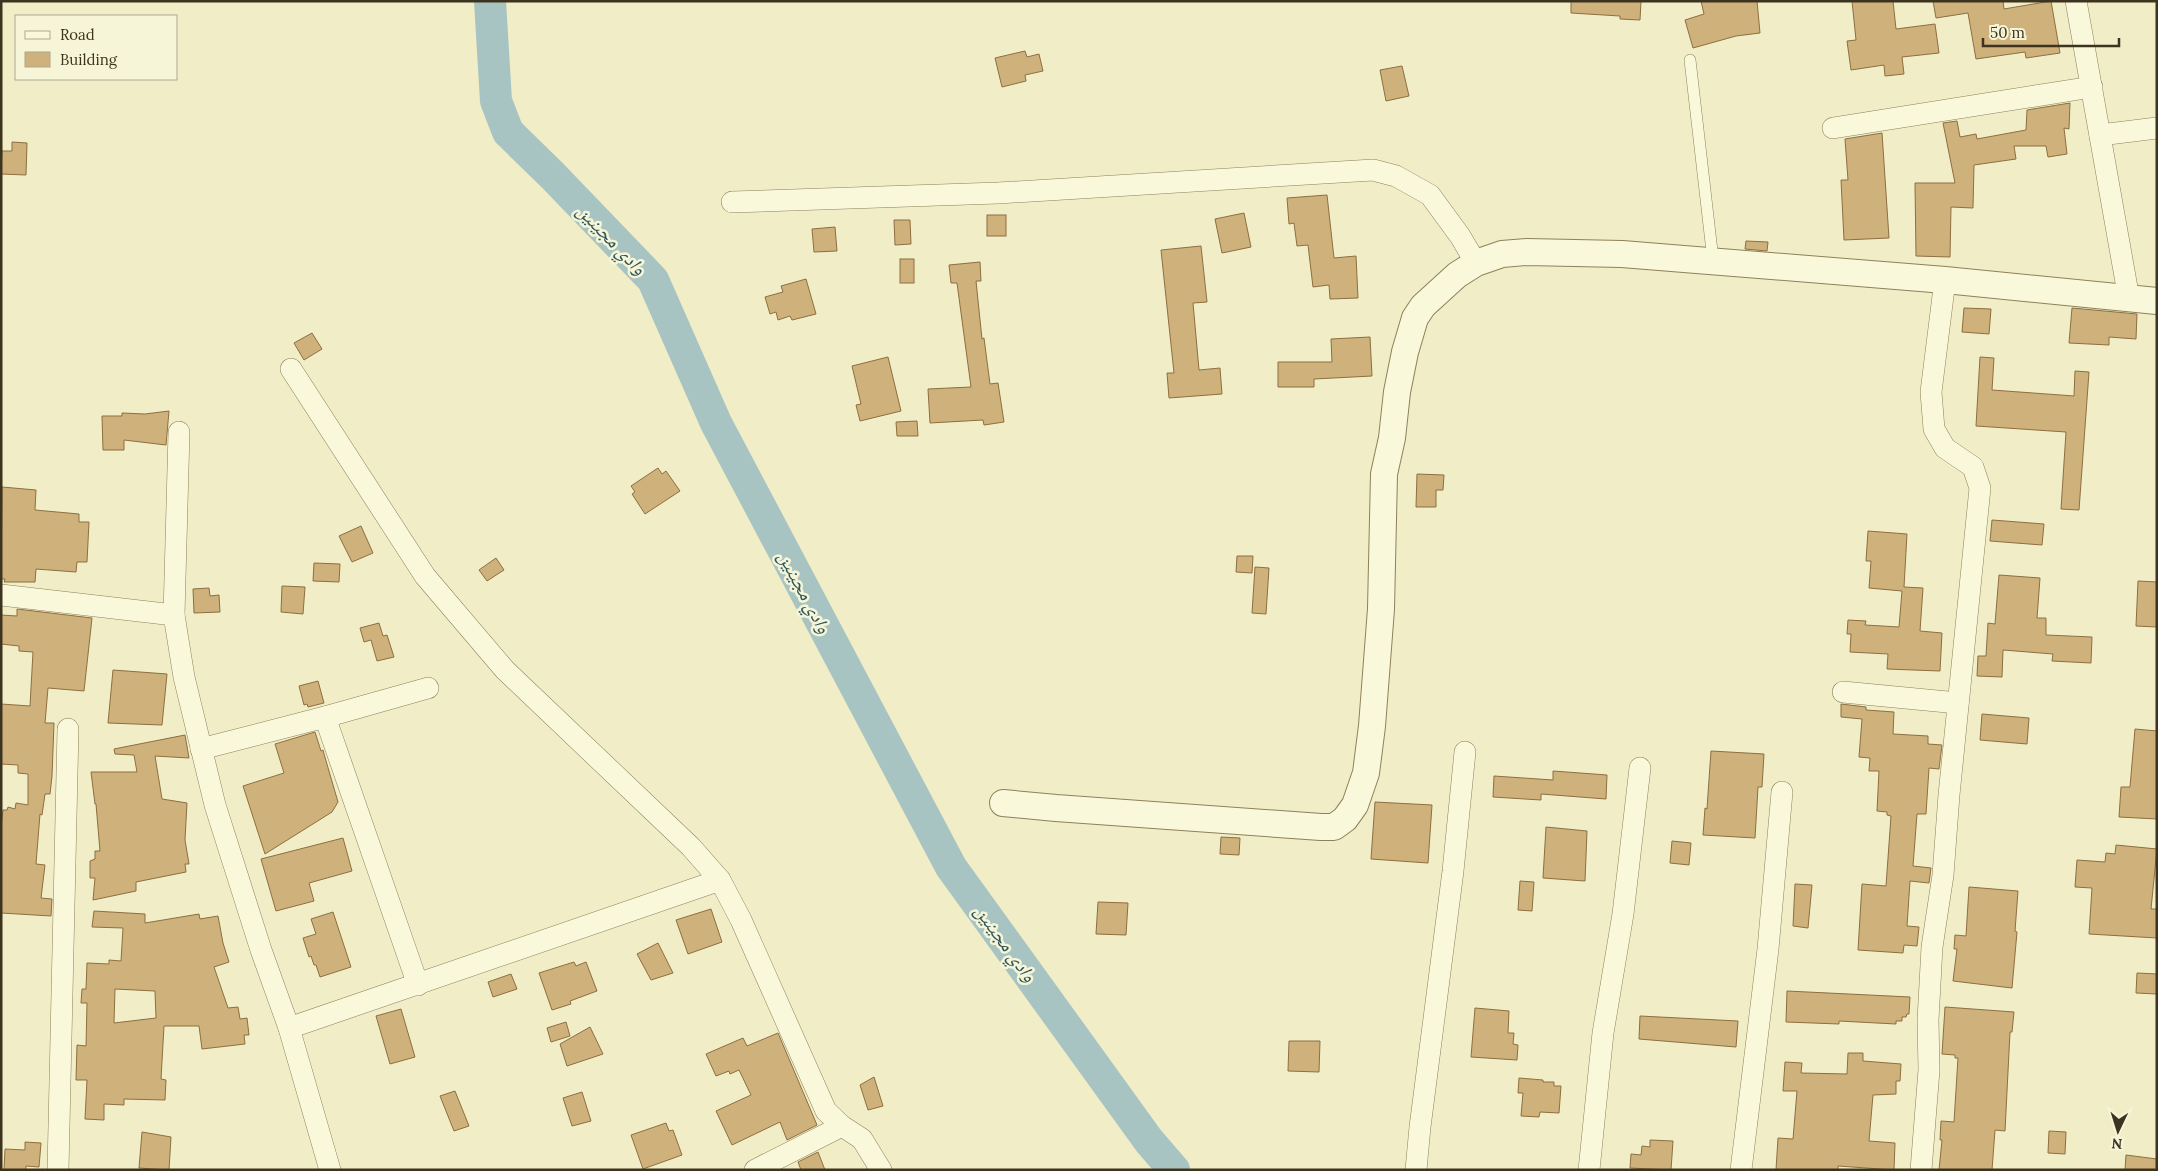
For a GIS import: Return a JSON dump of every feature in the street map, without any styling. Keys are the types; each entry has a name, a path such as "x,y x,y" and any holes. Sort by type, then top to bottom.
{"street":[{"path":"2076,1 2115,231 2129,299"},
{"path":"1833,128 2092,87"},
{"path":"2100,135 2157,128"},
{"path":"732,202 998,193 1373,170 1396,176 1430,195 1460,236 1476,263"},
{"path":"1003,803 1321,827 1334,826 1345,819 1355,805 1362,788 1372,726 1381,609 1384,474 1392,438 1396,392 1405,352 1415,318 1423,306 1457,274 1476,263 1502,254 1527,252 1622,254 1945,280 2157,301"},
{"path":"1921,1170 1929,1070 1928,1020 1932,947 1943,875 1980,488 1973,467 1945,448 1934,429 1931,392 1945,280"},
{"path":"291,369 425,576 504,670 691,847 720,880 741,920 826,1111 842,1126 862,1139 881,1170"},
{"path":"179,432 174,615 184,677 215,805 261,950 289,1028 330,1170"},
{"path":"1,595 174,615"},
{"path":"201,749 428,688"},
{"path":"1843,692 1958,703"},
{"path":"325,717 418,985"},
{"path":"58,1170 68,729"},
{"path":"1416,1170 1453,871 1465,752"},
{"path":"1589,1170 1602,1033 1623,914 1640,768"},
{"path":"1740,1170 1768,949 1782,792"},
{"path":"289,1028 720,880"},
{"path":"755,1170 842,1126"}],"lane":[{"path":"1690,60 1713,260"}],"building":[{"path":"1571,1 1641,1 1640,20 1620,19 1620,16 1571,13"},
{"path":"1701,1 1757,1 1760,33 1736,36 1693,48 1685,20 1704,14"},
{"path":"1852,1 1893,1 1896,29 1935,24 1939,53 1902,57 1904,74 1885,76 1884,65 1851,70 1847,41 1856,40"},
{"path":"1933,1 2003,1 2004,9 2051,1 2060,53 2026,58 2025,52 1976,59 1968,13 1936,18"},
{"path":"1025,51 1027,57 1039,54 1043,71 1025,75 1026,81 1002,87 995,58"},
{"path":"1402,66 1409,96 1386,101 1380,70"},
{"path":"2070,103 2069,129 2064,128 2067,154 2048,157 2046,146 2014,146 2016,159 1974,165 1973,208 1951,207 1950,257 1916,256 1915,183 1955,183 1943,123 1957,121 1960,137 1976,134 1977,139 2026,130 2027,110"},
{"path":"1882,133 1889,238 1844,240 1841,180 1848,180 1845,139"},
{"path":"12,142 27,143 26,175 1,174 2,151 12,151"},
{"path":"1327,195 1334,258 1356,256 1358,298 1330,299 1329,285 1313,287 1308,245 1297,246 1294,223 1289,224 1287,198"},
{"path":"1244,213 1251,247 1222,253 1215,219"},
{"path":"987,215 1006,215 1006,236 987,236"},
{"path":"894,220 910,220 911,244 895,245"},
{"path":"835,227 837,251 814,252 812,229"},
{"path":"1746,241 1768,242 1767,251 1745,249"},
{"path":"1201,246 1207,302 1193,303 1199,370 1220,368 1222,394 1169,398 1167,373 1174,373 1161,250"},
{"path":"900,259 914,259 914,283 900,283"},
{"path":"980,262 981,281 976,281 982,339 984,338 990,384 998,383 1004,422 984,425 983,420 930,423 928,389 971,387 957,283 951,283 949,265"},
{"path":"806,279 816,314 792,320 790,316 778,320 776,312 770,314 765,297 783,292 781,286"},
{"path":"1964,308 1991,309 1989,334 1962,332"},
{"path":"2072,308 2137,314 2136,339 2109,337 2109,345 2069,343"},
{"path":"312,333 322,349 304,360 294,343"},
{"path":"1370,337 1372,376 1314,379 1314,387 1278,387 1278,362 1332,362 1331,339"},
{"path":"888,357 901,411 860,421 856,405 861,404 852,366"},
{"path":"1980,357 1994,358 1992,390 2074,396 2075,371 2089,372 2079,510 2061,509 2066,432 1976,426"},
{"path":"169,411 166,445 124,440 124,450 103,450 102,416 122,416 122,413 145,414"},
{"path":"917,421 918,436 897,436 896,422"},
{"path":"658,468 662,474 666,471 680,491 645,514 632,494 635,492 631,486"},
{"path":"1417,474 1444,475 1443,490 1436,490 1436,507 1416,507"},
{"path":"2,487 36,490 35,510 79,514 79,522 89,522 87,562 77,562 76,572 36,569 35,582 4,582 5,579 1,579"},
{"path":"1992,520 2044,524 2042,545 1990,541"},
{"path":"361,526 373,553 352,562 339,536"},
{"path":"1868,531 1907,534 1904,587 1923,588 1920,631 1942,633 1940,671 1887,669 1888,654 1850,652 1851,634 1847,634 1848,620 1866,621 1865,625 1899,627 1902,591 1869,588 1871,561 1866,561"},
{"path":"1237,556 1253,556 1252,573 1236,572"},
{"path":"496,558 504,570 487,581 479,570"},
{"path":"314,563 340,564 339,582 313,581"},
{"path":"1255,567 1269,568 1266,614 1252,613"},
{"path":"1999,575 2040,578 2037,618 2046,618 2046,635 2092,637 2091,663 2052,661 2053,654 2003,650 2002,677 1977,676 1978,656 1986,656 1988,623 1995,624"},
{"path":"2138,581 2157,582 2157,627 2136,626"},
{"path":"282,586 305,587 303,614 281,612"},
{"path":"209,588 210,596 219,595 220,612 194,613 193,589"},
{"path":"17,609 92,618 84,691 48,688 45,723 54,723 52,776 50,794 45,794 42,815 40,814 36,864 45,865 41,898 52,899 51,916 1,913 1,826 3,810 7,810 8,807 15,809 16,803 28,805 28,774 18,773 18,765 1,764 1,704 30,706 33,652 19,651 19,646 1,644 1,615 17,616"},
{"path":"379,623 383,636 387,635 394,657 377,661 371,640 364,642 360,628"},
{"path":"113,670 167,674 162,725 108,723"},
{"path":"318,681 324,703 308,707 307,704 304,705 299,686"},
{"path":"1841,704 1866,707 1866,710 1894,712 1893,734 1928,736 1928,744 1942,745 1939,769 1929,768 1926,814 1917,814 1913,866 1931,868 1929,883 1910,881 1907,926 1919,927 1917,946 1904,945 1903,953 1858,950 1862,884 1886,886 1891,816 1887,815 1887,812 1877,811 1879,771 1869,771 1870,758 1859,757 1862,719 1841,717"},
{"path":"1982,714 2029,718 2027,744 1980,740"},
{"path":"2135,729 2157,731 2157,819 2119,817 2121,787 2130,787"},
{"path":"315,732 321,751 323,750 338,802 332,812 265,854 243,786 284,773 275,744"},
{"path":"185,735 189,758 155,756 162,799 187,803 185,840 189,864 185,864 186,872 136,882 136,891 93,900 95,878 90,878 90,861 95,859 95,851 100,851 91,772 137,772 134,755 115,754 114,749"},
{"path":"1711,751 1764,754 1762,787 1758,787 1755,838 1703,835 1705,808 1707,809"},
{"path":"1553,771 1607,775 1606,799 1541,794 1541,800 1493,797 1494,776 1553,780"},
{"path":"1375,802 1432,805 1428,863 1371,859"},
{"path":"1546,827 1587,831 1585,881 1543,878"},
{"path":"1221,837 1240,838 1239,855 1220,854"},
{"path":"343,838 352,871 309,883 314,901 276,911 261,859"},
{"path":"1672,841 1691,843 1689,865 1670,863"},
{"path":"2116,845 2157,849 2151,909 2157,909 2157,938 2089,934 2092,888 2075,887 2077,860 2105,862 2106,853 2115,854"},
{"path":"1520,881 1534,882 1532,911 1518,910"},
{"path":"1795,884 1812,885 1808,928 1793,926"},
{"path":"1969,887 2018,891 2015,931 2017,932 2012,988 1953,981 1957,949 1954,949 1955,935 1966,936"},
{"path":"1098,902 1128,903 1126,935 1096,934"},
{"path":"711,909 722,942 688,954 676,920"},
{"path":"94,911 145,914 145,923 199,914 200,919 218,916 229,962 214,967 228,1008 238,1007 240,1019 247,1018 249,1035 244,1035 245,1044 202,1049 199,1026 164,1026 161,1079 166,1080 165,1100 124,1099 124,1105 104,1104 104,1120 85,1119 87,1080 76,1080 77,1045 86,1046 87,1003 81,1003 82,989 86,989 87,963 109,964 109,960 121,961 123,928 92,927","holes":["115,989 155,991 156,1018 114,1023"]},
{"path":"333,912 351,967 320,977 316,965 314,965 311,956 309,957 303,938 316,934 311,919"},
{"path":"658,943 673,973 651,980 637,954"},
{"path":"574,962 576,966 586,962 597,991 570,1001 571,1004 552,1010 539,973"},
{"path":"2137,973 2157,974 2157,994 2136,993"},
{"path":"511,974 517,989 493,997 488,982"},
{"path":"1787,991 1910,997 1909,1014 1906,1017 1902,1017 1902,1021 1896,1021 1896,1024 1839,1021 1839,1024 1786,1022"},
{"path":"1945,1007 2014,1012 2012,1032 2010,1032 2005,1131 1995,1130 1992,1170 1939,1170 1942,1140 1940,1140 1941,1121 1954,1122 1958,1058 1955,1058 1955,1055 1942,1054"},
{"path":"1475,1008 1509,1011 1508,1033 1514,1033 1513,1044 1518,1045 1517,1060 1471,1057"},
{"path":"401,1009 415,1057 390,1064 376,1016"},
{"path":"1640,1016 1738,1021 1736,1047 1639,1039"},
{"path":"566,1022 570,1036 551,1042 547,1028"},
{"path":"590,1027 603,1054 567,1066 560,1044"},
{"path":"778,1033 817,1125 787,1140 780,1122 732,1145 716,1111 751,1095 739,1070 730,1074 729,1071 716,1076 706,1054 743,1038 747,1046"},
{"path":"1289,1041 1320,1041 1319,1072 1288,1071"},
{"path":"1848,1053 1863,1053 1863,1061 1901,1064 1900,1081 1896,1081 1896,1094 1873,1095 1869,1141 1895,1143 1894,1170 1838,1166 1838,1170 1776,1170 1778,1138 1793,1139 1797,1091 1783,1091 1785,1062 1802,1063 1801,1073 1847,1074"},
{"path":"874,1077 883,1106 868,1110 860,1085"},
{"path":"1519,1078 1554,1082 1554,1086 1561,1086 1559,1113 1540,1112 1539,1117 1521,1116 1523,1093 1518,1093"},
{"path":"455,1091 469,1126 454,1131 440,1096"},
{"path":"582,1092 591,1121 572,1126 563,1098"},
{"path":"666,1123 669,1131 673,1130 682,1155 643,1169 631,1135"},
{"path":"2049,1131 2066,1132 2065,1154 2048,1153"},
{"path":"142,1132 171,1137 169,1170 139,1168"},
{"path":"1650,1140 1673,1141 1671,1170 1630,1168 1631,1154 1641,1155 1642,1146 1650,1147"},
{"path":"25,1142 41,1143 39,1167 26,1166 26,1170 4,1170 5,1149 25,1150"},
{"path":"818,1152 825,1170 801,1170 798,1162"},
{"path":"2126,1155 2157,1159 2157,1170 2125,1170"}],"waterway":[{"name":"وادي مجينين","path":"490,1 496,101 508,132 653,280 716,423 951,867 1149,1141 1174,1170"}]}
